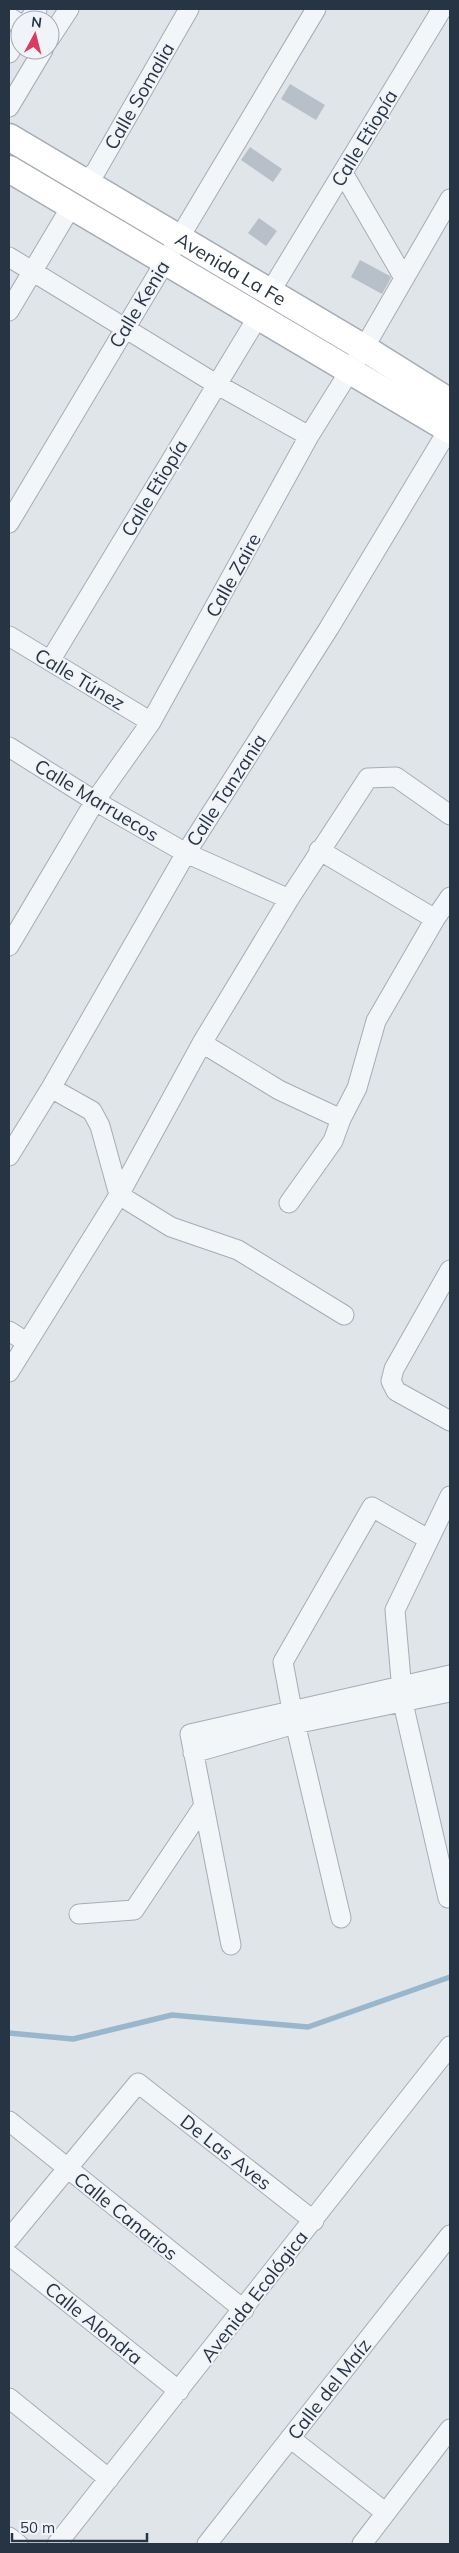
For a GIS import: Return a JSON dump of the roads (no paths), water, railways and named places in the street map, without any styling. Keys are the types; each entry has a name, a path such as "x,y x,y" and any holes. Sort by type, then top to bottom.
{"street":[{"path":"60,22 68,9"},
{"name":"Calle Somalia","path":"86,181 96,171 189,9"},
{"name":"Calle Kenia","path":"9,523 316,9"},
{"name":"Calle Etiopía","path":"270,292 442,9"},
{"path":"9,107 37,60"},
{"name":"Avenida La Fe","path":"9,137 180,237 450,402"},
{"name":"Avenida La Fe","path":"9,169 450,429"},
{"path":"343,173 404,278"},
{"name":"Calle Zaire","path":"9,946 96,801 151,722 309,436 364,348 450,199"},
{"path":"9,311 72,205"},
{"path":"9,257 216,384 309,436"},
{"name":"Calle Etiopía","path":"50,661 259,315"},
{"name":"Calle Tanzania","path":"9,1156 51,1088 186,853 329,628 450,429"},
{"name":"Calle Túnez","path":"9,636 151,722"},
{"name":"Calle Marruecos","path":"9,747 96,801 186,853 288,899"},
{"path":"9,1372 119,1195 202,1043 288,899 368,778 396,777 450,815"},
{"path":"319,850 435,919"},
{"path":"289,1203 333,1141 341,1119 357,1088 376,1021 435,919 450,897"},
{"path":"202,1043 279,1090 341,1119"},
{"path":"51,1088 92,1111 100,1126 119,1195 171,1227 238,1250 344,1315"},
{"path":"450,1270 394,1369 391,1381 396,1391 450,1421"},
{"path":"9,1331 26,1342"},
{"path":"448,1898 402,1695 395,1610 450,1496"},
{"path":"341,1918 283,1662 372,1507 428,1539"},
{"path":"402,1695 450,1675"},
{"path":"231,1944 192,1744 294,1717 402,1695 450,1692"},
{"path":"79,1914 134,1910 203,1807"},
{"name":"Avenida Ecológica","path":"56,2544 244,2310 450,2046"},
{"name":"De Las Aves","path":"66,2168 138,2084 314,2221"},
{"name":"Calle Canarios","path":"9,2121 244,2310"},
{"path":"9,2239 66,2168"},
{"name":"Calle del Maíz","path":"207,2544 450,2235"},
{"name":"Calle Alondra","path":"9,2255 179,2391"},
{"path":"9,2398 109,2479"},
{"path":"362,2544 450,2429"},
{"path":"290,2438 386,2513"},
{"path":"9,2537 18,2544"}],"waterway":[{"path":"9,2033 73,2039 172,2015 308,2027 450,1977"}]}
